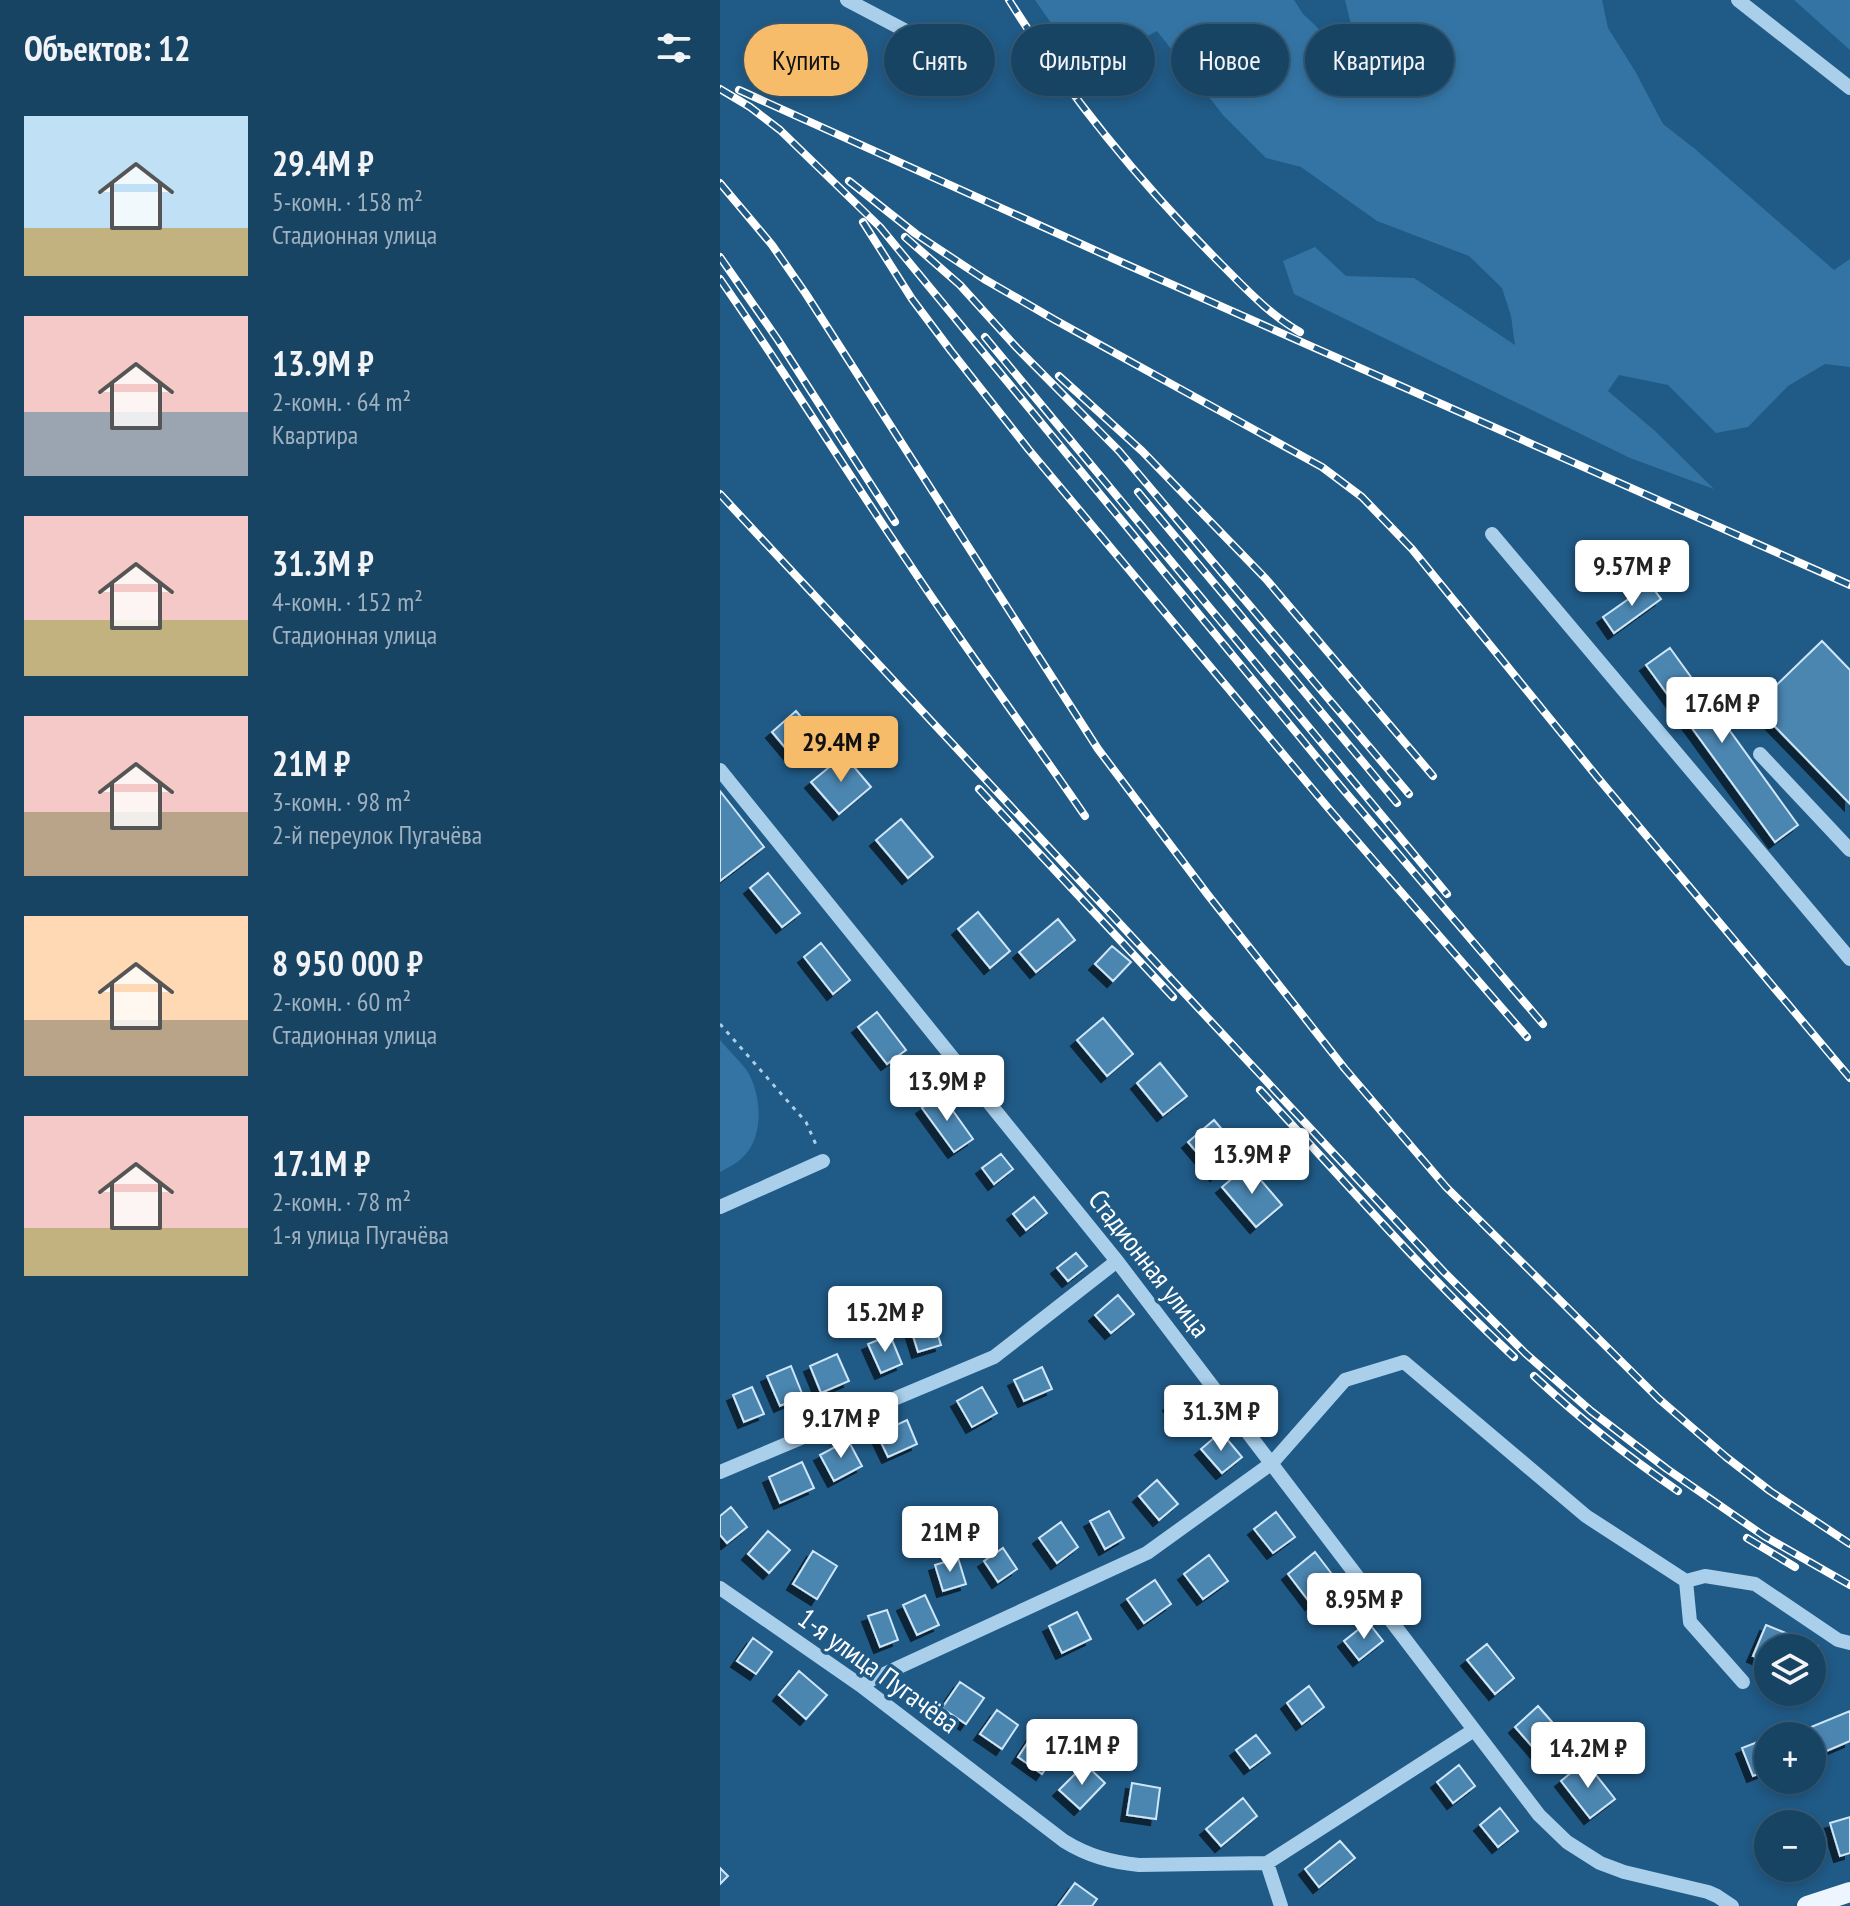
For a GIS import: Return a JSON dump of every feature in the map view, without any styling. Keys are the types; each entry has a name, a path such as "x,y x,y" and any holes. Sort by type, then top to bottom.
{"main road":[{"path":"1807,1906 1850,1892"}],"street":[{"path":"847,0 893,24"},
{"path":"1738,0 1850,88"},
{"path":"1492,534 1850,959"},
{"path":"1760,754 1850,850"},
{"name":"Стадионная улица","path":"720,770 1117,1261 1539,1815 1577,1850 1612,1868 1708,1892 1732,1906"},
{"path":"720,1207 823,1161"},
{"path":"720,1472 994,1357 1117,1261"},
{"path":"860,1685 1147,1553 1272,1463 1345,1380 1404,1362 1586,1516 1686,1581 1705,1576 1755,1584 1838,1640 1850,1643"},
{"path":"1686,1581 1690,1622 1743,1682"},
{"name":"1-я улица Пугачёва","path":"720,1588 860,1685 1064,1841 1089,1855 1139,1865 1267,1863"},
{"path":"1281,1906 1267,1863 1474,1730"}],"path":[{"path":"720,1024 806,1122 823,1161"}],"shaded area":[{"path":"1035,0 1294,0 1314,24 1305,24 1305,96 1454,96 1454,24 1351,24 1345,0 1602,0 1608,28 1663,124 1834,270 1850,259 1850,367 1825,364 1788,386 1748,427 1716,433 1668,385 1619,375 1608,391 1655,431 1714,489 1630,458 1294,294 1283,261 1315,247 1346,276 1414,278 1515,345 1511,316 1502,288 1469,256 1377,221 1301,167 1266,158 1208,96 1289,96 1289,24 1171,24 1171,49 1155,32 1155,24 1052,24"},
{"path":"1794,0 1850,0 1850,50"},
{"path":"720,1040 746,1069 755,1090 759,1115 755,1139 749,1149 740,1160 720,1172"}],"building":[{"path":"1650,584 1661,599 1614,633 1603,617"},
{"path":"1822,641 1850,670 1850,804 1755,706"},
{"path":"1670,648 1798,825 1775,842 1646,665"},
{"path":"796,711 817,736 793,757 772,732"},
{"path":"844,755 871,787 839,814 811,782"},
{"path":"720,791 764,847 720,881"},
{"path":"901,819 933,857 908,878 876,840"},
{"path":"768,873 800,913 782,927 750,888"},
{"path":"978,912 1010,951 990,968 958,929"},
{"path":"1058,919 1075,940 1036,972 1019,952"},
{"path":"821,943 850,980 833,994 804,957"},
{"path":"1112,946 1131,962 1113,981 1095,964"},
{"path":"877,1012 906,1050 887,1064 858,1027"},
{"path":"1103,1018 1133,1054 1107,1076 1077,1040"},
{"path":"1160,1063 1187,1096 1163,1115 1137,1083"},
{"path":"941,1094 973,1139 954,1152 922,1108"},
{"path":"1214,1120 1242,1153 1216,1175 1188,1142"},
{"path":"1001,1154 1013,1169 994,1184 982,1168"},
{"path":"1248,1165 1282,1205 1256,1227 1222,1187"},
{"path":"1034,1197 1047,1213 1026,1230 1013,1214"},
{"path":"1076,1253 1087,1266 1068,1281 1057,1268"},
{"path":"1118,1295 1134,1314 1111,1333 1095,1315"},
{"path":"932,1316 941,1345 918,1352 909,1323"},
{"path":"890,1335 902,1364 881,1373 868,1344"},
{"path":"837,1354 849,1381 821,1393 810,1366"},
{"path":"791,1366 803,1396 780,1406 767,1376"},
{"path":"1042,1367 1052,1389 1024,1401 1014,1380"},
{"path":"752,1387 764,1414 744,1422 733,1395"},
{"path":"982,1387 997,1413 972,1427 957,1401"},
{"path":"1187,1390 1206,1413 1188,1428 1169,1405"},
{"path":"907,1420 917,1444 888,1457 877,1434"},
{"path":"1221,1432 1242,1457 1222,1473 1201,1449"},
{"path":"848,1440 862,1466 834,1481 820,1455"},
{"path":"802,1462 814,1488 780,1503 769,1477"},
{"path":"1157,1480 1178,1504 1159,1520 1139,1496"},
{"path":"731,1507 747,1527 727,1543 720,1535 720,1516"},
{"path":"1109,1511 1124,1538 1105,1549 1090,1521"},
{"path":"1276,1512 1295,1537 1273,1553 1254,1529"},
{"path":"1061,1522 1078,1547 1057,1563 1039,1538"},
{"path":"768,1531 790,1550 769,1573 748,1554"},
{"path":"1003,1548 1017,1569 998,1582 984,1561"},
{"path":"813,1551 837,1566 817,1599 793,1584"},
{"path":"1315,1552 1338,1582 1311,1604 1288,1574"},
{"path":"1209,1555 1228,1581 1203,1599 1184,1574"},
{"path":"958,1558 966,1584 943,1591 935,1565"},
{"path":"1155,1580 1171,1604 1144,1623 1127,1599"},
{"path":"925,1595 939,1625 917,1635 903,1605"},
{"path":"887,1610 898,1640 880,1647 868,1616"},
{"path":"1077,1612 1091,1639 1062,1653 1049,1626"},
{"path":"1368,1622 1383,1641 1359,1660 1344,1641"},
{"path":"1766,1625 1788,1634 1762,1634"},
{"path":"753,1638 772,1652 756,1674 737,1661"},
{"path":"1487,1644 1514,1678 1495,1694 1467,1660"},
{"path":"799,1671 827,1695 806,1719 779,1695"},
{"path":"960,1682 984,1698 966,1724 942,1708"},
{"path":"1309,1686 1324,1707 1302,1724 1287,1703"},
{"path":"1538,1706 1567,1739 1543,1759 1515,1727"},
{"path":"997,1710 1018,1725 1002,1749 980,1734"},
{"path":"1850,1711 1850,1741 1826,1751 1826,1722 1823,1722"},
{"path":"1034,1733 1058,1750 1042,1774 1018,1757"},
{"path":"1256,1735 1270,1753 1250,1768 1236,1750"},
{"path":"1754,1743 1754,1776 1753,1776 1742,1748"},
{"path":"1585,1761 1615,1799 1590,1818 1561,1781"},
{"path":"1085,1764 1105,1783 1080,1809 1059,1790"},
{"path":"1459,1765 1475,1786 1453,1803 1437,1782"},
{"path":"1132,1783 1160,1788 1156,1819 1127,1815"},
{"path":"1243,1798 1257,1816 1221,1846 1206,1829"},
{"path":"1500,1808 1518,1831 1498,1847 1480,1825"},
{"path":"1850,1817 1850,1853 1840,1856 1830,1823"},
{"path":"1340,1841 1355,1858 1319,1887 1305,1869"},
{"path":"720,1868 728,1876 720,1884"},
{"path":"1075,1883 1097,1899 1092,1906 1058,1906"}],"railway":[{"path":"1009,0 1056,71 1135,171 1192,235 1249,292 1300,332"},
{"path":"720,89 780,130 880,227 1341,787 1543,1024"},
{"path":"739,90 1850,585"},
{"path":"849,181 916,234 984,279 1322,467 1362,497 1412,549 1598,778 1850,1078"},
{"path":"720,183 772,245 806,294 1098,749 1345,1069 1446,1187 1659,1399 1770,1491 1850,1544"},
{"path":"863,222 912,299 1029,450 1329,809 1527,1037"},
{"path":"905,237 960,285 1017,348 1119,451 1409,794"},
{"path":"720,257 778,340 895,522"},
{"path":"720,279 930,594 1085,816"},
{"path":"985,337 1447,894"},
{"path":"1059,376 1142,451 1266,579 1433,776"},
{"path":"1138,492 1397,803"},
{"path":"720,494 1444,1272 1525,1353 1591,1411 1667,1469 1764,1536 1850,1585"},
{"path":"979,789 1173,997"},
{"path":"1260,1090 1416,1260 1514,1357"},
{"path":"1534,1376 1604,1436 1678,1491"},
{"path":"1747,1538 1795,1567"}]}
